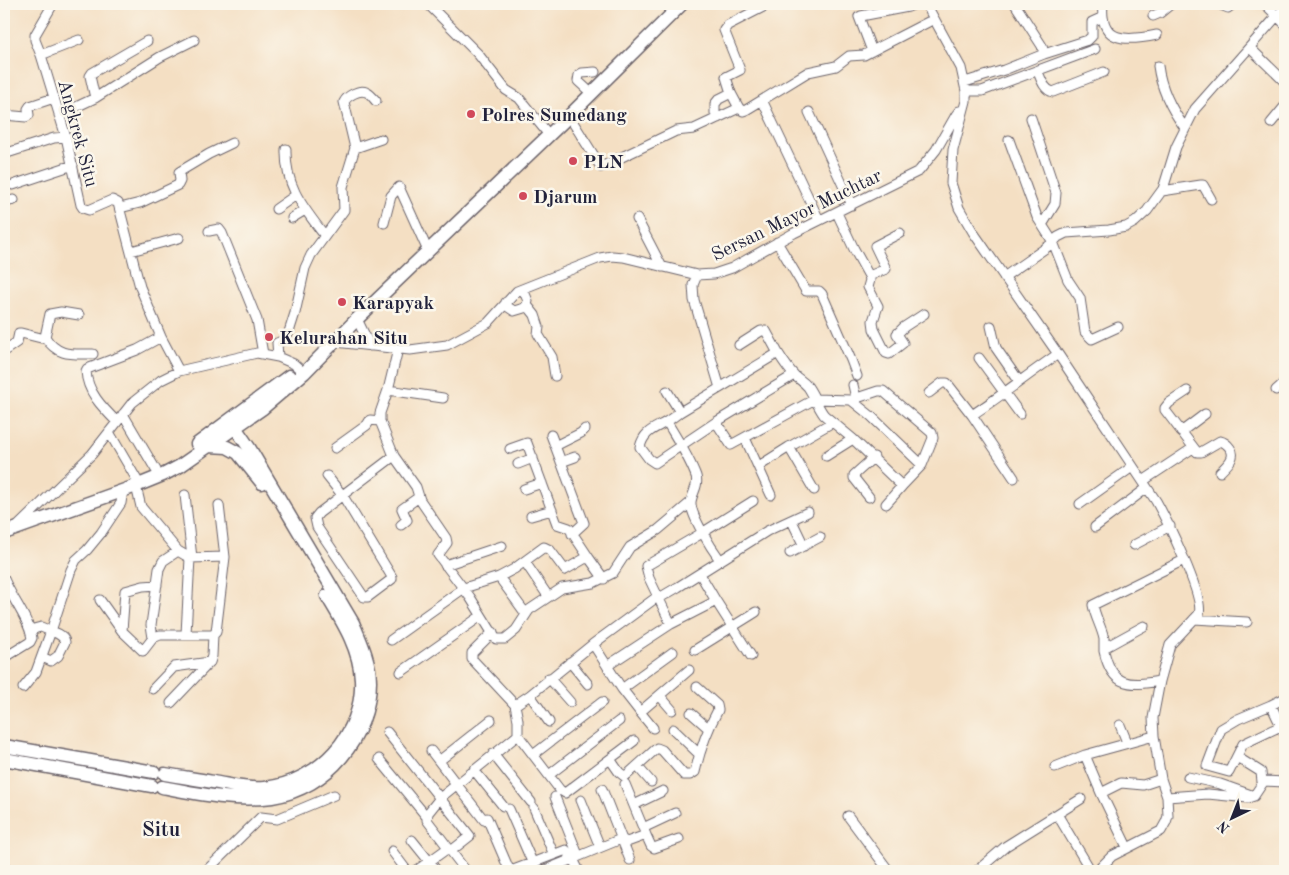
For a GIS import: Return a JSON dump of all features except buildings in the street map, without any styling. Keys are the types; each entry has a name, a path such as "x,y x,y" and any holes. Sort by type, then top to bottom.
{"highway":[{"path":"10,531 163,475 209,446 231,425 325,353 357,319 549,136 682,4"},
{"path":"250,449 247,434 250,425 263,408 302,371"},
{"path":"133,485 231,425 263,408"},
{"path":"4,746 59,763 158,787 204,795 245,799 273,797 301,788 316,780 345,754 363,722 368,706 370,680 365,653 353,623 250,449 231,425"},
{"path":"4,759 159,773 252,789 267,788 294,782 310,774 325,763 347,736 359,702 361,679 356,655 345,626 262,483 231,425"},
{"path":"209,446 228,447 238,453 262,483"}],"street":[{"name":"Angkrek Situ","path":"53,4 35,35 35,40 66,137 80,202 83,208 89,210 114,200 120,208"},
{"path":"428,4 478,54 506,90 519,98 549,136"},
{"path":"767,4 728,25 724,30 740,67 738,71 726,77 731,93 739,108 743,111 808,72 836,66 849,56 864,55 934,18"},
{"path":"872,51 859,17 915,4"},
{"path":"926,4 960,68 966,86 963,110 952,150 951,183 959,208 1145,484 1170,526 1184,560 1200,610 1199,614 1170,645 1160,681 1153,718 1161,779 1167,797 1168,816 1160,831 1112,856 1097,871"},
{"path":"1015,4 1042,46 1044,54"},
{"path":"1103,4 1103,17 1108,29 1116,36 1135,40 1157,35"},
{"path":"1153,16 1171,4"},
{"path":"1218,4 1228,8 1234,4"},
{"path":"1265,4 1285,24"},
{"path":"1004,277 1066,233 1126,227 1147,211 1162,192 1176,147 1195,109 1285,7"},
{"path":"966,86 1044,54 1088,40 1092,36 1092,22 1103,17"},
{"path":"41,55 79,40"},
{"path":"59,115 95,98 160,57 194,40"},
{"path":"95,98 90,76 92,73 148,41"},
{"path":"1250,48 1285,82"},
{"path":"966,86 982,91 1038,72 1095,49"},
{"path":"1158,66 1167,100 1184,128"},
{"path":"591,93 578,81 579,75 595,72"},
{"path":"1038,72 1045,87 1053,92 1104,72"},
{"path":"278,357 278,343 284,340 289,332 305,268 311,255 344,210 343,187 356,148 344,102 345,99 347,96 364,91 368,92 376,101"},
{"path":"718,118 715,104 719,99 731,93"},
{"path":"4,115 26,117 29,115 28,109 30,106 54,98"},
{"path":"762,100 819,220"},
{"path":"1271,123 1285,106"},
{"path":"569,116 601,167 676,131 694,129 739,108"},
{"name":"Sersan Mayor Muchtar","path":"335,342 398,349 430,348 447,345 488,323 517,291 606,257 623,257 697,275 714,274 732,268 819,220 837,213 919,171 936,150 956,115 959,111 963,110"},
{"path":"809,112 852,205"},
{"path":"1031,118 1056,193 1055,204 1042,225"},
{"path":"4,154 54,138 66,137"},
{"path":"356,148 381,139"},
{"path":"1009,140 1027,192 1042,225 1053,242 1068,280 1080,298 1086,332 1092,339 1118,327"},
{"path":"179,371 161,338 140,287 120,208 140,202 178,185 180,181 179,172 232,143"},
{"path":"286,149 286,164 292,188 325,236"},
{"path":"13,185 73,165"},
{"path":"1162,192 1203,185 1212,199"},
{"path":"384,223 390,196 399,187 428,250"},
{"path":"276,209 296,195"},
{"path":"4,202 14,200"},
{"path":"292,218 306,210"},
{"path":"837,213 869,276 868,287 878,306 873,320 874,329 886,353 890,354 903,343 897,334 924,314"},
{"path":"637,219 662,267"},
{"path":"209,231 219,229 222,233 256,320 263,354"},
{"path":"869,276 886,269 875,246 900,233"},
{"path":"131,251 179,238"},
{"path":"778,242 806,291 815,290 822,294 857,376"},
{"path":"697,275 693,285 694,300 720,388"},
{"path":"523,289 528,301 527,305 535,315 539,327 538,334 552,356 555,376"},
{"path":"506,302 508,307 514,310 524,308 527,305"},
{"path":"79,315 61,312 50,314 45,337 54,349 60,352 94,354"},
{"path":"357,319 370,346"},
{"path":"991,326 996,348 1020,381"},
{"path":"739,345 766,331 778,353 794,375 803,382 822,413 874,457 902,486"},
{"path":"4,351 17,342 19,333 41,338 45,337"},
{"path":"156,470 120,418 101,405 89,388 86,371 87,368 128,353 161,338"},
{"path":"398,349 380,413 380,421 394,456 416,487 418,497 446,538 447,543 438,555 464,588 496,639 505,639 516,630 529,610 562,588 593,583 604,579 618,568 630,547 658,530 690,503 696,480 681,446 667,422"},
{"path":"10,531 92,454 132,403 147,389 161,380 179,371 257,353 278,357 302,371"},
{"path":"778,353 680,412 667,422 650,430 640,443 641,450 655,463 716,422 794,375"},
{"path":"972,415 1005,394 1058,354"},
{"path":"979,358 1020,414"},
{"path":"1276,390 1285,382"},
{"path":"929,393 942,383 947,383 972,415 1014,478"},
{"path":"388,390 443,398"},
{"path":"667,391 680,412"},
{"path":"716,422 731,445 815,399 883,391 931,431 933,438 922,465 886,504"},
{"path":"1187,391 1169,403 1165,408 1193,448 1200,452 1216,442 1226,443 1233,452 1233,456 1220,472"},
{"path":"853,394 870,416 922,465"},
{"path":"1181,432 1205,414"},
{"path":"335,448 367,425 370,420 380,421"},
{"path":"759,466 788,447 833,422"},
{"path":"555,446 581,433 585,429"},
{"path":"109,432 141,507 178,551 191,558 225,557"},
{"path":"551,435 584,523 572,534"},
{"path":"745,438 771,495"},
{"path":"826,456 854,439"},
{"path":"510,449 527,443 557,524 569,528 604,579"},
{"path":"788,447 814,490"},
{"path":"1095,527 1145,484 1193,448"},
{"path":"327,476 342,496 392,576 392,579 368,597 364,597 315,523 316,516 342,496 394,456"},
{"path":"561,462 575,457"},
{"path":"869,497 854,478 854,475 874,457"},
{"path":"518,464 533,458"},
{"path":"1080,504 1132,467"},
{"path":"524,489 542,483"},
{"path":"23,688 36,672 76,560 88,550 101,534 133,485"},
{"path":"184,495 191,558 186,634"},
{"path":"401,525 407,520 402,510 418,497"},
{"path":"671,624 656,597 648,578 646,566 753,501"},
{"path":"690,503 702,533 720,560"},
{"path":"171,703 210,662 212,656 213,635 216,632 225,557 219,505"},
{"path":"531,516 552,510"},
{"path":"515,704 530,695 549,678 656,597 700,574 767,531 808,512"},
{"path":"792,520 804,546"},
{"path":"1134,545 1170,526"},
{"path":"790,553 820,537"},
{"path":"445,564 502,546"},
{"path":"391,640 464,588 499,577 525,562 544,547 548,548 565,570 589,558"},
{"path":"154,638 152,625 159,569 161,564 178,551"},
{"path":"1160,681 1130,684 1116,678 1104,648 1103,636 1093,605 1184,560"},
{"path":"525,562 548,596"},
{"path":"700,574 751,656"},
{"path":"499,577 526,614"},
{"path":"4,579 30,630 32,638 30,642 4,658"},
{"path":"122,631 125,591 143,586 157,585"},
{"path":"100,600 122,631 141,653 154,638 160,635 213,635"},
{"path":"607,666 671,624 716,601"},
{"path":"695,650 756,612"},
{"path":"402,672 481,616"},
{"path":"1194,619 1247,622"},
{"path":"1104,648 1144,626"},
{"path":"30,630 41,627 58,633 65,642 57,658 51,661 42,657"},
{"path":"493,632 472,653 472,659 510,702 515,704"},
{"path":"593,644 622,689 653,728"},
{"path":"622,689 673,652"},
{"path":"153,689 174,667 210,662"},
{"path":"570,662 588,684"},
{"path":"640,712 690,670"},
{"path":"549,678 570,702"},
{"path":"610,759 624,776 657,748 662,750 684,775 690,775 695,772 708,728 718,710 717,705 696,687"},
{"path":"530,695 549,722"},
{"path":"660,696 672,710"},
{"path":"1270,705 1284,728 1243,744 1229,772 1209,767 1207,764 1219,732 1224,726 1285,698"},
{"path":"533,755 602,702"},
{"path":"515,704 518,735 560,790 565,793 634,741"},
{"path":"691,713 708,728"},
{"path":"439,762 490,720"},
{"path":"549,776 619,721"},
{"path":"1120,725 1127,742"},
{"path":"673,729 699,754"},
{"path":"387,732 470,836 416,871"},
{"path":"426,816 440,798 518,735"},
{"path":"1056,767 1085,755 1154,736"},
{"path":"431,751 486,819 509,870 534,867 566,850 576,857"},
{"path":"494,754 533,805 554,855"},
{"path":"1085,755 1127,847"},
{"path":"1167,797 1208,794 1248,798 1254,796 1261,784 1261,772 1237,757"},
{"path":"379,760 426,816 466,871"},
{"path":"637,766 651,782"},
{"path":"474,770 506,807 534,867"},
{"path":"1188,777 1220,784 1254,796"},
{"path":"1101,793 1121,783 1143,785 1161,779"},
{"path":"1261,784 1285,782"},
{"path":"625,784 651,846 654,848 680,839"},
{"path":"602,789 630,860"},
{"path":"634,805 663,791"},
{"path":"206,871 261,816 277,819 334,795"},
{"path":"554,797 576,857 575,870"},
{"path":"977,871 1006,846 1081,799"},
{"path":"581,800 600,847"},
{"path":"543,871 621,839 627,842 675,813"},
{"path":"1057,814 1091,871"},
{"path":"848,816 888,871"},
{"path":"412,840 436,871"},
{"path":"392,851 407,871"},
{"path":"4,868 10,871"}],"place":[{"name":"Polres Sumedang","path":"471,114"},
{"name":"PLN","path":"573,161"},
{"name":"Djarum","path":"523,196"},
{"name":"Karapyak","path":"342,302"},
{"name":"Kelurahan Situ","path":"269,337"}],"district":[{"name":"Situ","path":"161,829"}]}
